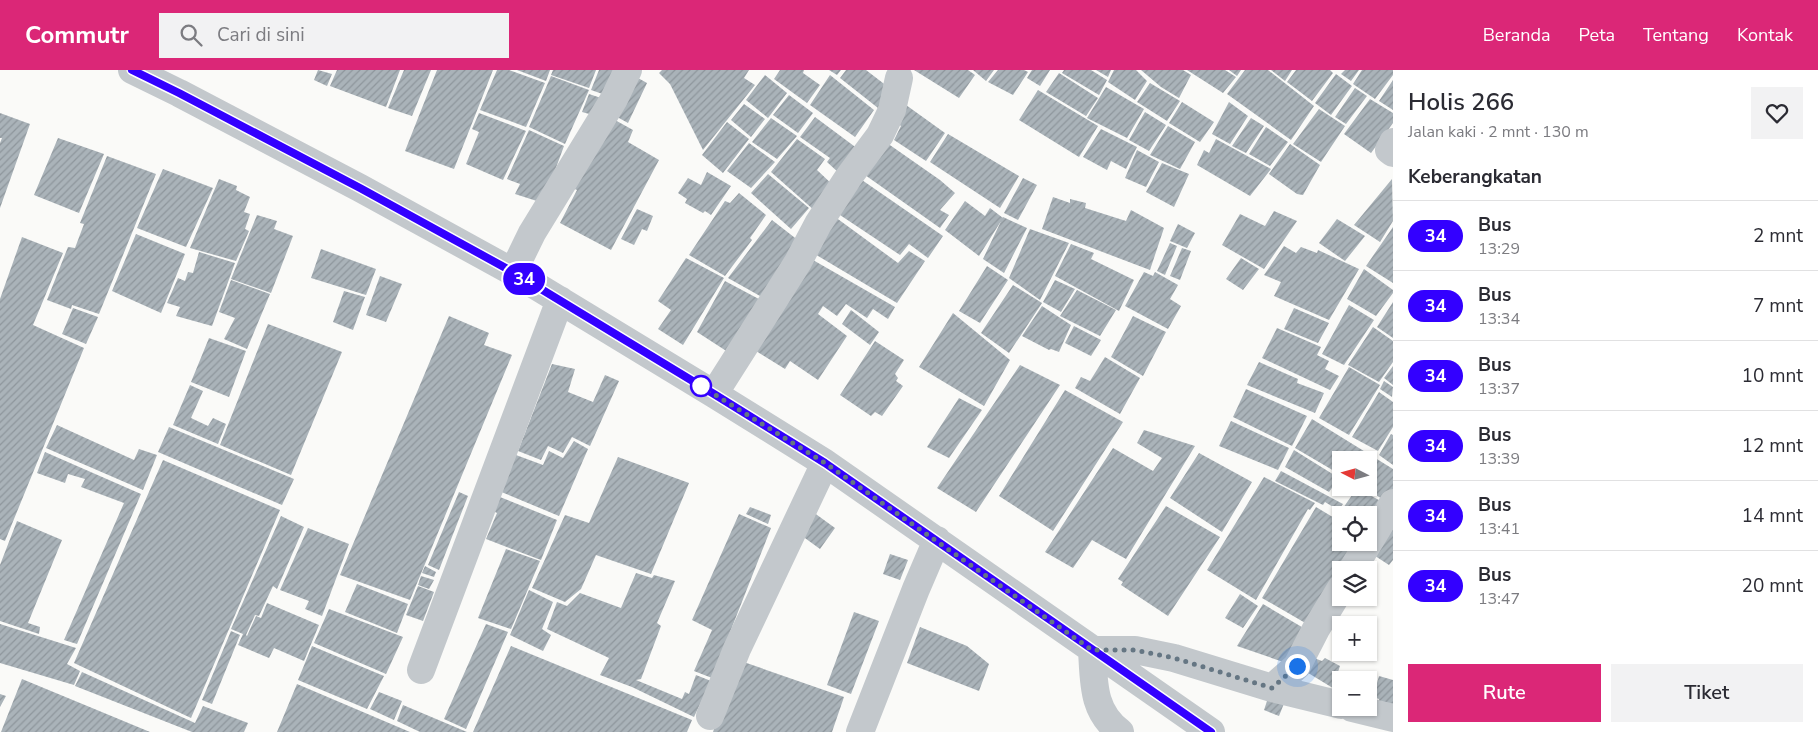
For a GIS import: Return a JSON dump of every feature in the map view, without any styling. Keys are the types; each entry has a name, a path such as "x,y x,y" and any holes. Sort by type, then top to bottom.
{"street":[{"path":"132,70 352,184 513,272 714,394 825,463 1211,732"},
{"path":"513,272 532,233 614,99 628,70"},
{"path":"714,394 798,262 818,224 848,178 880,135 892,110 899,78"},
{"path":"1393,142 1388,150 1393,152"},
{"path":"421,670 560,300"},
{"path":"710,716 737,649 825,463"},
{"path":"1358,561 1393,503"},
{"path":"860,732 937,540"},
{"path":"1272,688 1297,666 1316,628 1332,602"},
{"path":"1092,650 1135,650 1174,658 1272,688 1332,703"},
{"path":"1092,650 1094,686 1098,702 1105,718 1120,732"},
{"path":"1377,714 1393,718"}],"building":[{"path":"318,70 332,74 327,86 314,80"},
{"path":"337,70 400,70 386,107 330,86"},
{"path":"404,70 431,70 412,116 388,108"},
{"path":"437,70 493,70 454,169 405,151"},
{"path":"497,70 509,70 545,83 526,127 480,110"},
{"path":"517,70 550,70 546,81"},
{"path":"553,70 596,70 589,88 551,75"},
{"path":"599,70 626,70 614,98 591,90"},
{"path":"662,70 749,70 744,78 755,85 703,150 670,84 659,73"},
{"path":"780,70 804,70 803,73 820,85 807,103 774,79"},
{"path":"829,70 841,70 837,75"},
{"path":"846,70 866,70 892,90 878,108 840,78"},
{"path":"914,70 968,70 975,75 959,98"},
{"path":"973,70 994,70 986,81"},
{"path":"998,70 1024,70 1028,72 1013,95 988,82"},
{"path":"1032,70 1050,70 1040,86 1027,78"},
{"path":"1064,70 1091,70 1107,80 1099,95 1062,73"},
{"path":"1096,70 1111,70 1108,77"},
{"path":"1114,70 1136,70 1147,81 1135,100 1108,82"},
{"path":"1141,70 1183,70 1191,75 1179,98 1161,87"},
{"path":"1187,70 1225,70 1236,77 1223,93"},
{"path":"1229,70 1241,70 1237,76"},
{"path":"1245,70 1268,70 1314,106 1291,140 1227,94"},
{"path":"1271,70 1292,70 1285,81"},
{"path":"1296,70 1330,70 1333,73 1312,101 1287,82"},
{"path":"1345,70 1359,70 1351,81 1341,74"},
{"path":"1362,70 1393,70 1393,75 1375,99 1353,84"},
{"path":"629,73 647,83 628,123 610,113"},
{"path":"1059,73 1098,98 1086,116 1046,92"},
{"path":"1336,74 1352,86 1331,115 1315,103"},
{"path":"765,75 787,93 768,118 746,100"},
{"path":"830,75 874,110 855,137 810,105"},
{"path":"551,76 589,90 565,144 529,127"},
{"path":"1393,80 1393,110 1379,101"},
{"path":"1150,83 1180,101 1167,121 1137,102"},
{"path":"1106,87 1144,109 1127,138 1087,118"},
{"path":"1355,88 1367,96 1346,124 1335,117"},
{"path":"1038,90 1098,126 1079,157 1019,120"},
{"path":"589,94 610,101 600,117 582,112"},
{"path":"789,95 813,113 798,133 773,115"},
{"path":"1370,99 1393,113 1393,123 1371,153 1344,134"},
{"path":"1182,102 1214,122 1200,142 1169,123"},
{"path":"1229,102 1248,116 1230,144 1212,134"},
{"path":"744,104 765,119 751,137 731,120"},
{"path":"906,105 945,133 926,161 894,140 901,126 894,120"},
{"path":"1319,109 1345,126 1321,162 1293,144"},
{"path":"1145,112 1166,125 1149,151 1129,140"},
{"path":"0,113 30,124 0,208 0,143 2,138 0,138"},
{"path":"479,113 526,131 503,180 466,164 479,132 472,129"},
{"path":"606,115 633,130 628,142 659,160 611,250 560,223 577,190 568,186"},
{"path":"815,117 858,149 840,174 827,162 830,158 800,137"},
{"path":"771,118 797,136 777,159 752,142"},
{"path":"1251,118 1264,126 1246,153 1232,146"},
{"path":"727,122 749,139 723,173 702,155"},
{"path":"1168,126 1195,142 1180,169 1150,155"},
{"path":"1266,127 1288,142 1270,166 1249,154"},
{"path":"1101,129 1137,147 1126,169 1111,161 1107,170 1083,157"},
{"path":"529,130 564,146 543,203 515,194 520,184 507,179"},
{"path":"948,134 1019,176 1000,208 930,162"},
{"path":"58,138 104,154 79,213 34,195"},
{"path":"797,139 825,159 817,170 835,187 815,211 771,172"},
{"path":"1216,139 1271,169 1250,196 1197,165 1204,150 1209,153"},
{"path":"749,143 775,162 751,188 727,171"},
{"path":"887,143 940,180 955,193 940,210 949,215 940,228 865,175"},
{"path":"1290,144 1320,165 1303,195 1297,194 1269,174"},
{"path":"1137,150 1159,162 1146,187 1125,178"},
{"path":"107,156 156,174 99,314 72,305 71,309 47,300 68,247 75,248 84,224 80,223"},
{"path":"1162,163 1189,174 1174,207 1146,192"},
{"path":"163,169 213,188 186,247 137,228"},
{"path":"707,172 731,186 711,215 705,211 703,213 685,203 687,199 678,193 688,178 701,185"},
{"path":"768,174 809,208 791,229 751,193"},
{"path":"859,178 943,236 928,258 909,244 900,255 834,211"},
{"path":"1023,178 1037,185 1018,220 1004,213"},
{"path":"219,179 237,186 236,190 250,197 244,212 250,214 245,229 249,231 236,261 190,248"},
{"path":"1392,179 1393,221 1380,242 1354,225"},
{"path":"739,193 766,215 750,238 752,240 725,276 689,255 725,201 730,203"},
{"path":"1053,197 1070,203 1070,199 1086,203 1085,208 1126,221 1131,210 1164,228 1150,270 1042,229"},
{"path":"965,201 985,216 990,208 1003,218 979,256 945,230"},
{"path":"637,209 653,216 647,231 642,229 634,245 621,239"},
{"path":"1274,211 1297,221 1264,269 1222,245 1240,214 1265,226"},
{"path":"831,214 898,263 909,251 925,261 897,303 808,250"},
{"path":"257,215 277,221 274,229 293,236 271,293 231,279"},
{"path":"1003,217 1027,228 1004,273 983,259"},
{"path":"1337,219 1365,236 1345,261 1319,243"},
{"path":"772,220 799,241 769,301 728,278"},
{"path":"1178,224 1195,233 1187,248 1170,241"},
{"path":"1393,227 1393,283 1366,266"},
{"path":"1030,229 1069,243 1040,300 1009,278"},
{"path":"136,234 185,254 161,313 112,291"},
{"path":"22,237 63,253 33,325 84,348 5,541 0,539 0,299"},
{"path":"1170,243 1177,246 1165,275 1157,271"},
{"path":"1071,244 1094,253 1091,259 1134,280 1119,311 1055,276"},
{"path":"1284,246 1296,253 1301,247 1317,253 1318,250 1359,269 1329,320 1274,296 1281,282 1264,275"},
{"path":"1182,248 1191,251 1180,280 1170,276"},
{"path":"321,249 376,269 366,295 311,278"},
{"path":"199,252 235,263 212,326 176,316 180,307 167,303 178,278 185,281 188,272 193,273"},
{"path":"806,256 895,307 888,319 873,309 867,318 846,304 837,316 823,306 818,314 847,336 818,380 790,361 785,369 748,346"},
{"path":"686,258 724,278 683,345 658,329 671,310 658,301"},
{"path":"1241,258 1259,269 1243,290 1226,279"},
{"path":"987,266 1008,280 980,323 959,311"},
{"path":"1364,269 1393,290 1393,293 1376,316 1347,299"},
{"path":"1144,272 1153,276 1155,272 1178,285 1170,299 1181,306 1168,329 1125,306"},
{"path":"380,276 402,284 386,322 366,315"},
{"path":"231,280 270,294 247,349 224,339 235,318 219,312"},
{"path":"1055,280 1075,289 1061,312 1043,302"},
{"path":"725,281 768,304 734,356 697,332"},
{"path":"1013,285 1042,303 1009,353 981,333"},
{"path":"1077,290 1116,310 1100,336 1060,316"},
{"path":"344,291 365,297 353,330 333,322"},
{"path":"1393,302 1393,338 1377,327"},
{"path":"1349,305 1374,320 1344,365 1322,354"},
{"path":"1042,306 1071,325 1059,352 1049,350 1022,336"},
{"path":"73,308 98,317 86,344 62,334"},
{"path":"1294,308 1329,323 1318,343 1284,329"},
{"path":"851,310 879,332 870,345 842,324"},
{"path":"953,313 1010,360 984,406 919,367"},
{"path":"449,316 489,333 484,345 512,355 410,600 340,575"},
{"path":"1133,316 1166,332 1143,376 1111,357"},
{"path":"268,324 342,352 291,475 220,445"},
{"path":"1074,326 1101,340 1091,356 1065,343"},
{"path":"1373,327 1393,341 1393,362 1379,382 1348,365"},
{"path":"1277,328 1321,347 1317,355 1329,361 1325,369 1339,376 1330,390 1262,358"},
{"path":"209,338 246,351 229,397 191,382"},
{"path":"875,341 904,360 895,374 898,378 896,381 903,386 882,416 875,412 871,416 840,395"},
{"path":"1105,357 1140,378 1120,414 1075,388 1081,377 1090,381"},
{"path":"1259,362 1298,379 1297,383 1324,393 1315,413 1247,385"},
{"path":"552,364 575,369 568,392 593,402 605,375 619,381 590,446 572,437 563,453 548,446 541,460 518,451"},
{"path":"1020,365 1060,385 976,512 937,488"},
{"path":"1393,366 1393,385 1384,378"},
{"path":"1349,367 1380,385 1349,435 1319,418"},
{"path":"1384,381 1393,387 1392,397 1380,389"},
{"path":"190,385 203,391 191,418 208,426 213,418 226,424 218,444 173,425"},
{"path":"1246,389 1307,416 1292,446 1233,417"},
{"path":"1065,390 1123,422 1053,531 999,496"},
{"path":"1379,392 1393,402 1393,427 1378,451 1352,437"},
{"path":"959,398 982,410 949,458 927,447"},
{"path":"1312,419 1364,451 1332,451 1332,470 1295,448"},
{"path":"1231,421 1289,448 1278,470 1219,446"},
{"path":"57,425 134,460 139,449 157,455 143,490 46,448"},
{"path":"169,427 294,479 282,505 158,452"},
{"path":"1144,430 1195,446 1126,559 1092,540 1073,568 1045,552 1113,448 1153,471 1162,458 1137,443"},
{"path":"1391,434 1393,435 1393,465 1379,455"},
{"path":"574,441 588,449 559,516 499,491 516,455 543,465 549,451 563,458"},
{"path":"1294,450 1332,474 1332,488 1329,492 1285,467"},
{"path":"45,452 141,494 77,644 64,640 124,503 81,487 85,479 68,474 65,483 37,473"},
{"path":"1199,453 1252,482 1222,532 1170,498"},
{"path":"618,457 689,483 651,574 596,555 581,589 565,602 532,588 565,515 589,523"},
{"path":"163,460 280,510 191,718 74,663"},
{"path":"1378,460 1393,469 1393,496 1388,502 1377,496"},
{"path":"1281,471 1343,504 1341,506 1332,506 1325,502 1323,505 1275,481"},
{"path":"1264,477 1315,503 1310,510 1308,509 1256,600 1207,570"},
{"path":"459,492 468,496 439,570 428,565"},
{"path":"495,495 557,520 541,560 486,539 497,513 489,509"},
{"path":"1351,496 1372,496 1386,504 1377,516 1377,506 1344,506"},
{"path":"1166,506 1220,537 1168,616 1121,585 1123,582 1118,579"},
{"path":"750,507 771,515 768,524 746,514"},
{"path":"1316,507 1332,517 1332,551 1352,551 1345,561 1332,561 1332,583 1307,624 1262,598"},
{"path":"813,512 835,528 820,549 798,533"},
{"path":"739,514 771,528 712,678 694,671 712,630 692,620"},
{"path":"281,516 304,527 277,589 273,586 259,616 255,615 246,635 256,616 261,618 267,603 319,625 304,661 274,648 269,658 238,645 243,634 231,629"},
{"path":"1393,517 1393,560 1389,565 1369,552 1377,551 1377,540"},
{"path":"17,521 62,540 28,623 40,627 39,634 0,621 0,565"},
{"path":"308,528 349,544 322,616 305,609 309,601 280,590"},
{"path":"506,549 540,561 511,629 478,618"},
{"path":"890,554 908,560 900,580 883,574"},
{"path":"425,566 436,572 434,577 422,573"},
{"path":"636,573 652,578 654,575 675,581 657,623 661,626 641,679 636,680 682,699 685,692 689,694 696,675 711,681 694,717 632,687 600,675 609,658 547,629 557,602 567,606 580,593 621,608"},
{"path":"421,576 434,580 429,589 418,585"},
{"path":"357,584 408,604 397,633 345,612"},
{"path":"418,586 434,592 423,621 406,615"},
{"path":"529,590 553,602 542,629 551,635 543,651 510,635"},
{"path":"1240,594 1258,606 1243,628 1225,618"},
{"path":"1263,604 1312,633 1295,666 1237,646"},
{"path":"329,609 403,637 386,674 314,643"},
{"path":"854,612 879,621 851,694 827,685"},
{"path":"0,624 76,648 67,664 80,671 74,685 0,663"},
{"path":"486,624 508,632 466,729 444,719"},
{"path":"920,627 967,646 989,664 979,691 907,663"},
{"path":"231,631 240,635 212,704 202,700"},
{"path":"312,646 384,676 367,709 298,680"},
{"path":"511,646 692,720 687,732 473,732"},
{"path":"1306,655 1322,661 1325,658 1340,666 1338,671 1332,671 1332,688 1300,668"},
{"path":"738,660 844,697 832,732 713,732"},
{"path":"82,672 195,723 203,706 248,723 244,732 192,732 75,686"},
{"path":"1379,676 1393,680 1393,712 1377,706 1379,699 1377,698"},
{"path":"22,679 109,715 150,732 1,732"},
{"path":"297,684 410,732 277,732"},
{"path":"379,692 402,701 394,720 370,709"},
{"path":"0,694 6,696 0,707"},
{"path":"1269,695 1285,701 1279,716 1264,710"},
{"path":"403,705 467,732 420,732 397,721"}],"bus line":[{"name":"34","path":"132,70 360,188 513,272 714,394 825,463 1211,732"}],"route":[{"path":"701,386 825,463 1092,650 1135,650 1174,658 1272,688 1297,666"}]}
